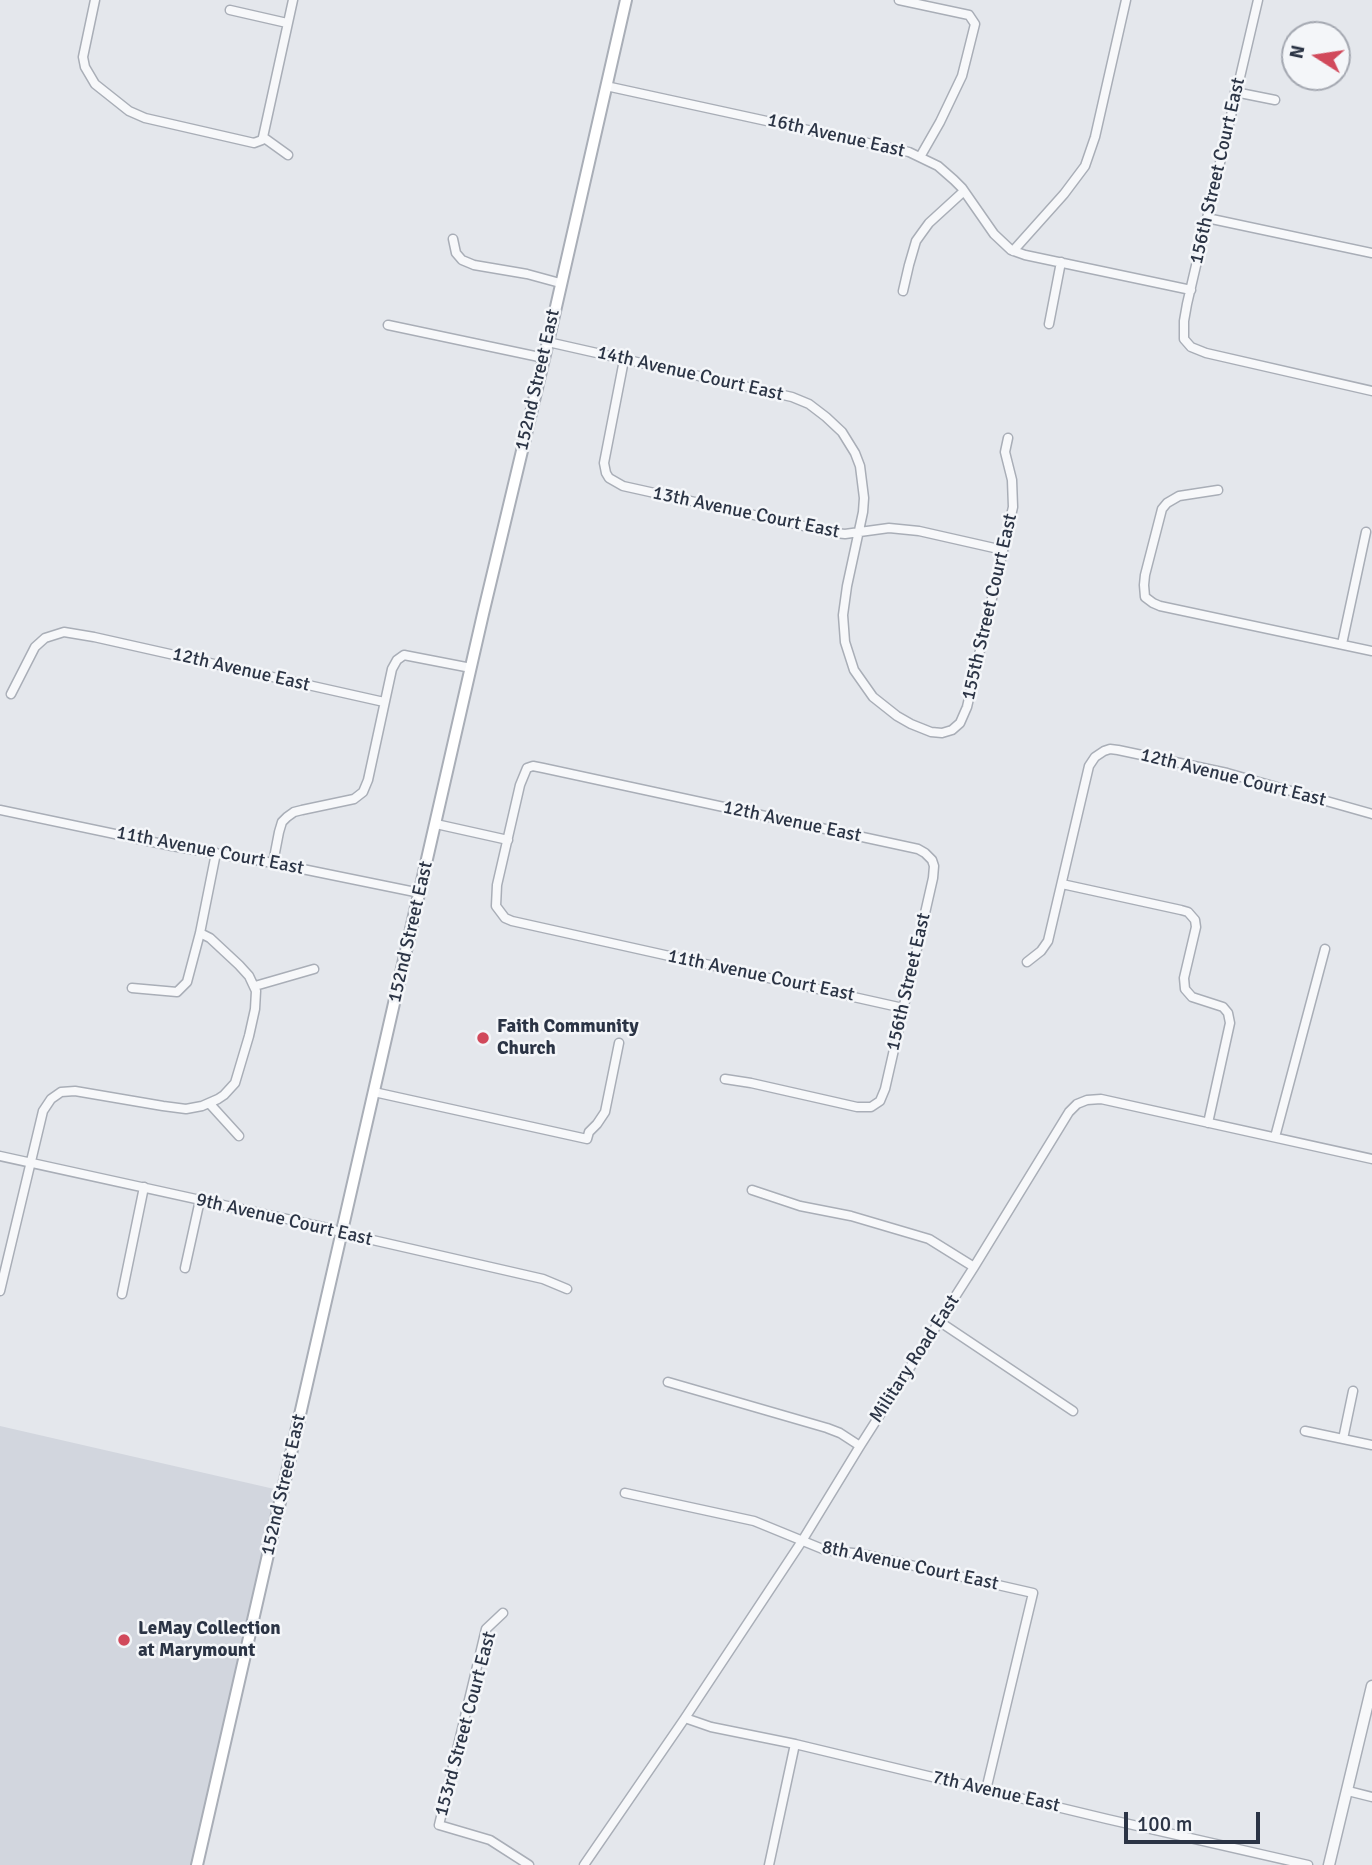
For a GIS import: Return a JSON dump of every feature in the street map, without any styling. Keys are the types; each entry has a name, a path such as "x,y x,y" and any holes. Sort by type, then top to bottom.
{"main road":[{"name":"152nd Street East","path":"197,1865 626,0"}],"street":[{"path":"95,0 83,57 85,67 95,84 137,116 254,143 263,137 293,0"},
{"path":"899,0 969,15 975,29 962,76 920,157"},
{"path":"1126,0 1095,138 1085,166 1013,251 1191,290"},
{"name":"156th Street Court East","path":"1258,0 1184,321 1186,343 1206,353 1372,391"},
{"path":"230,10 288,23"},
{"name":"16th Avenue East","path":"606,86 890,147 920,157 938,166 964,191 993,234 1013,251"},
{"path":"1236,92 1275,100"},
{"path":"263,137 288,155"},
{"path":"903,291 920,234 964,191"},
{"path":"1207,218 1372,253"},
{"path":"453,239 456,253 462,261 560,283"},
{"path":"1049,324 1061,262"},
{"path":"388,325 544,358"},
{"name":"14th Avenue Court East","path":"548,342 800,399 842,432 860,466 864,498 843,615 845,642 854,670 873,697 897,716 931,732 953,730"},
{"name":"13th Avenue Court East","path":"624,359 604,463 606,473 615,482 635,490 835,533 889,528 919,531 1003,550"},
{"name":"155th Street Court East","path":"953,730 960,723 967,707 1013,507 1012,480 1005,452 1008,438"},
{"path":"1217,490 1179,496 1162,509 1145,575 1145,597 1160,606 1372,651"},
{"path":"1342,644 1366,532"},
{"name":"12th Avenue East","path":"11,694 35,647 50,635 64,632 384,702"},
{"path":"273,863 282,822 293,812 354,799 363,792 368,780 392,669 397,660 404,655 471,668"},
{"name":"12th Avenue Court East","path":"1062,884 1089,766 1095,757 1110,749 1227,773 1372,814"},
{"name":"12th Avenue East","path":"508,840 520,785 525,772 533,766 918,849 929,857"},
{"name":"11th Avenue Court East","path":"0,810 172,846 420,892"},
{"path":"436,824 508,840"},
{"name":"11th Avenue Court East","path":"508,840 496,895 496,906 505,918 903,1008"},
{"path":"132,988 177,992 187,982 216,853"},
{"name":"156th Street East","path":"725,1079 857,1107 875,1106 880,1101 933,878 934,866 929,857"},
{"path":"1027,962 1041,951 1048,941 1062,884 1188,912 1195,920 1196,927 1184,978 1185,989 1192,997 1226,1009 1230,1023 1208,1122"},
{"path":"0,1291 43,1111 51,1099 68,1090 186,1109 209,1103 225,1095 235,1083 255,1009 255,986 249,976 225,952 200,933"},
{"path":"1275,1138 1325,949"},
{"path":"255,986 314,969"},
{"path":"374,1092 587,1139 589,1132 606,1112 619,1043"},
{"name":"Military Road East","path":"584,1865 802,1541 1069,1112 1077,1104 1101,1099 1372,1159"},
{"path":"209,1103 239,1136"},
{"name":"9th Avenue Court East","path":"0,1156 328,1228 542,1279 567,1289"},
{"path":"122,1294 144,1187"},
{"path":"752,1190 791,1203 851,1216 929,1239 974,1267"},
{"path":"185,1268 200,1200"},
{"path":"940,1322 1073,1411"},
{"path":"668,1381 827,1428 860,1446"},
{"path":"1343,1439 1353,1391"},
{"path":"1305,1431 1372,1445"},
{"name":"8th Avenue Court East","path":"625,1493 754,1521 825,1550 862,1553 1033,1592 986,1790"},
{"name":"153rd Street Court East","path":"503,1613 486,1629 439,1825 490,1840 529,1865"},
{"path":"1328,1865 1372,1686"},
{"name":"7th Avenue East","path":"685,1718 710,1727 795,1744 1308,1865"},
{"path":"769,1865 795,1744"},
{"path":"1348,1791 1372,1797"}],"shaded area":[{"name":"LeMay Collection at Marymount","path":"0,1426 283,1491 197,1865 0,1865"}],"place":[{"name":"Faith Community Church","path":"483,1038"},
{"name":"LeMay Collection at Marymount","path":"124,1640"}]}
